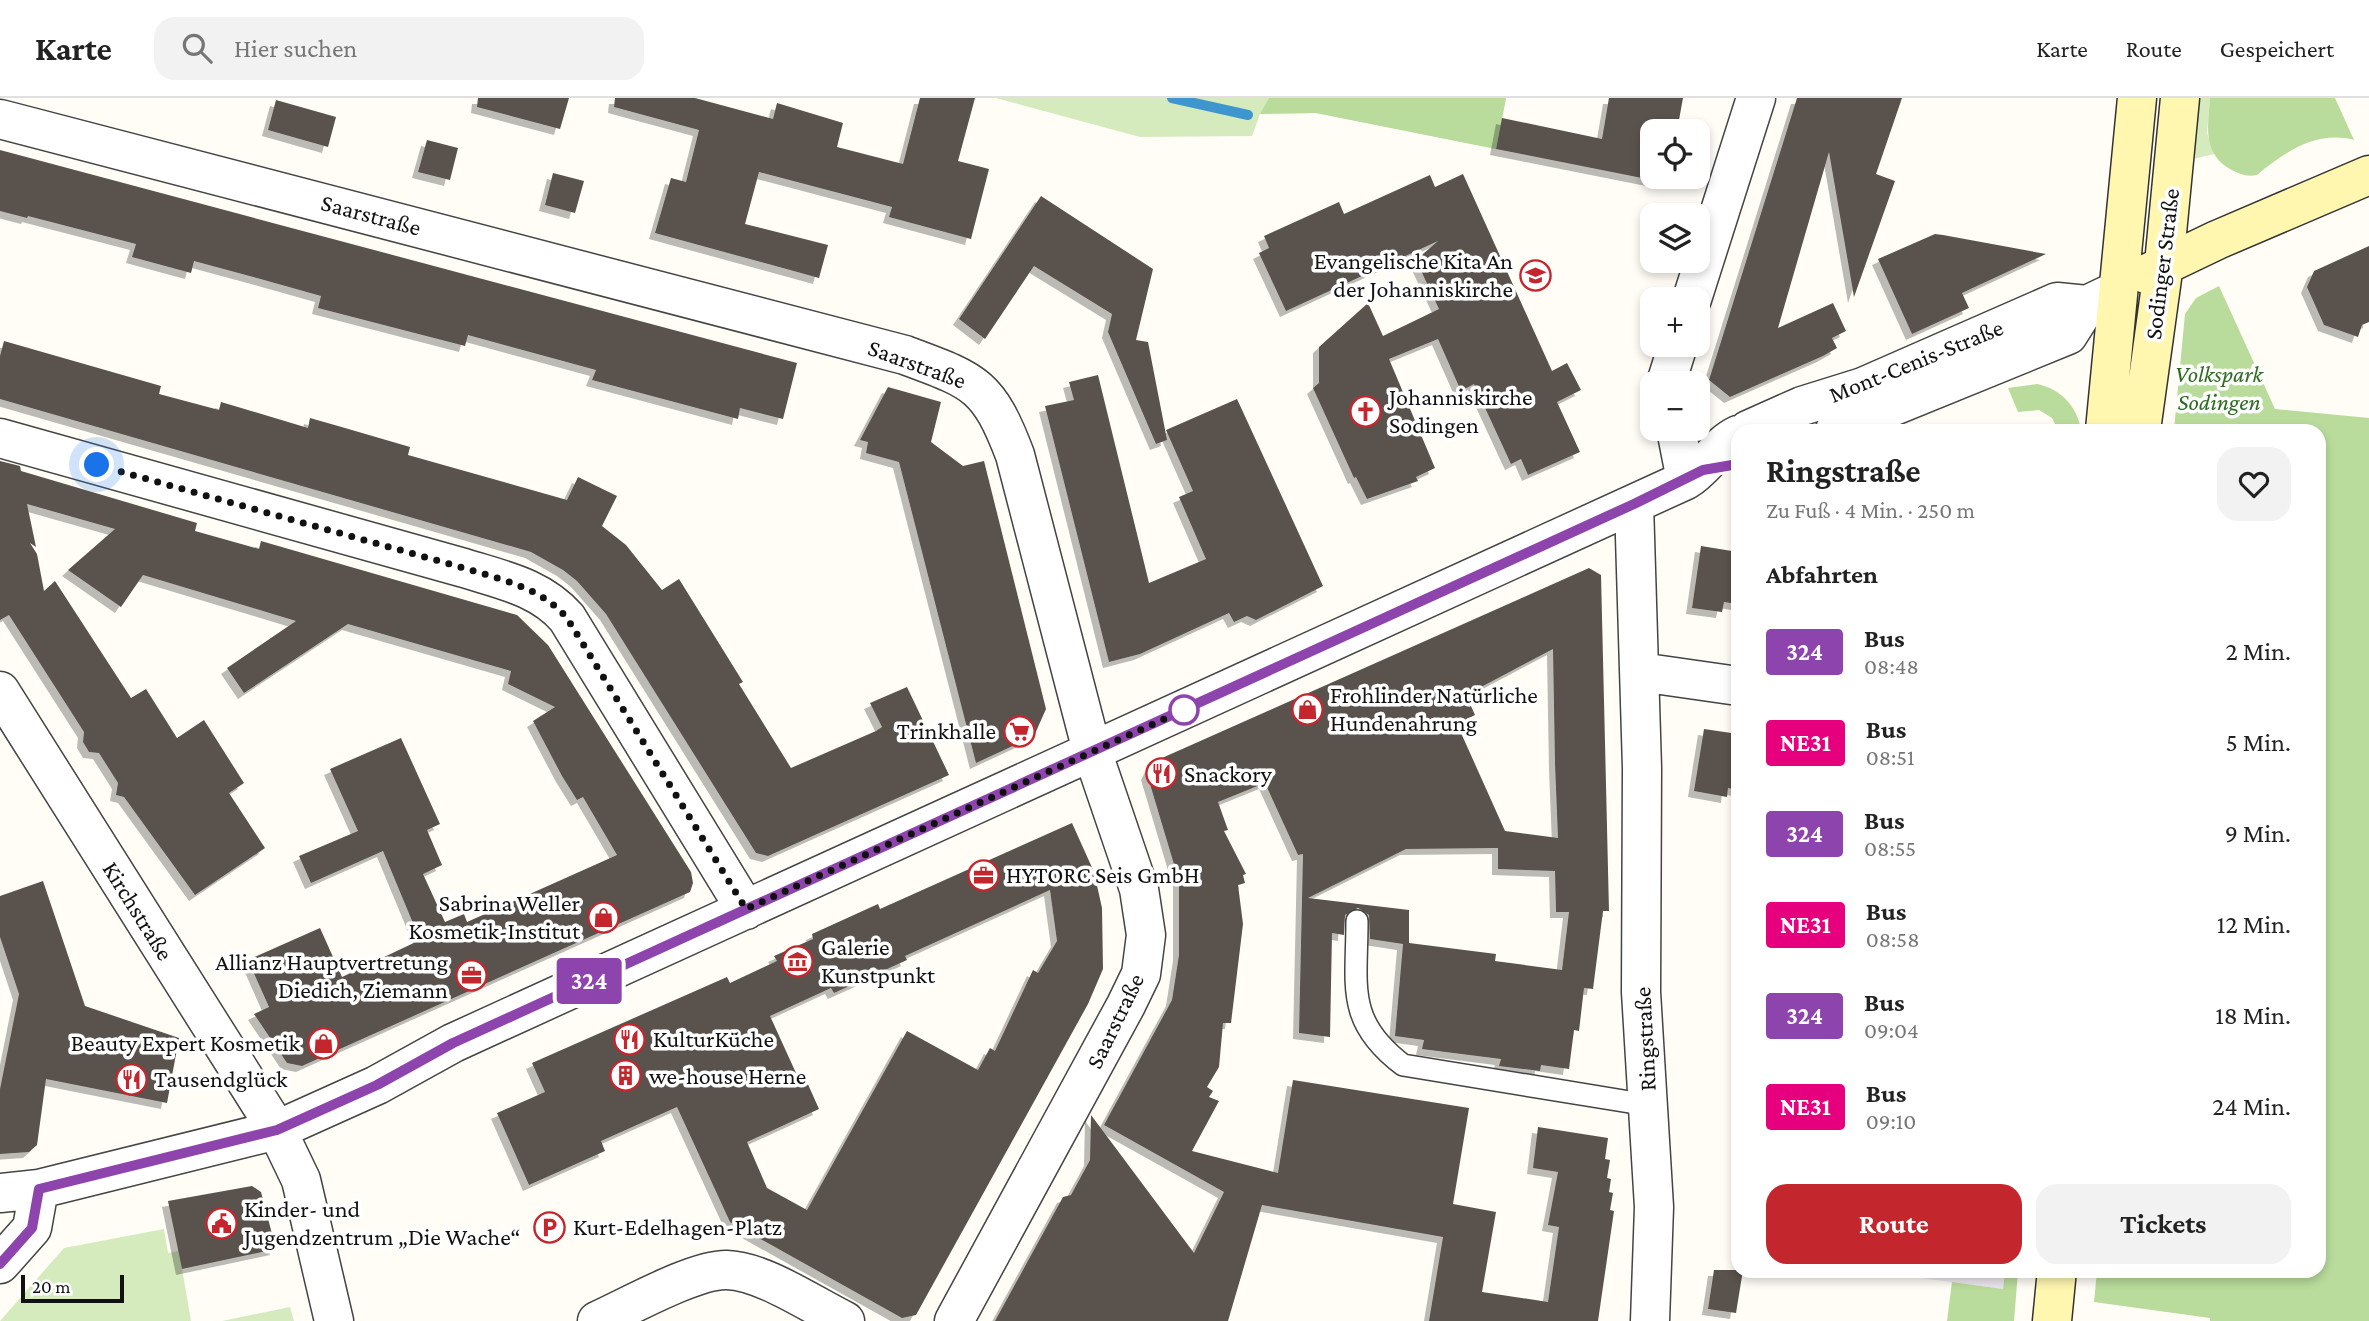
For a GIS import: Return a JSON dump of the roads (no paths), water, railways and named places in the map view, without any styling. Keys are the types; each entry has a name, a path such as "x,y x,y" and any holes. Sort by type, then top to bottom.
{"main road":[{"name":"Sodinger Straße","path":"2105,424 2102,298 2137,98"},
{"name":"Sodinger Straße","path":"2142,424 2164,264 2180,98"},
{"name":"Mont-Cenis-Straße","path":"2102,298 2164,264 2369,174"},
{"path":"2052,1321 2056,1278"}],"street":[{"path":"1696,287 1756,98"},
{"name":"Saarstraße","path":"0,119 905,355 969,380 987,396 1001,419 1015,455 1092,751 1139,889 1146,935 1141,974 954,1321"},
{"name":"Mont-Cenis-Straße","path":"1762,424 1802,406 1863,387 2057,302 2102,298"},
{"name":"Mont-Cenis-Straße","path":"1850,424 2068,335 2102,298"},
{"path":"0,438 464,568 521,586 551,600 567,618 746,909"},
{"path":"0,1193 39,1189 277,1130 377,1085 453,1043 1709,471 1727,440 1731,438"},
{"path":"1685,441 1709,471"},
{"name":"Ringstraße","path":"1634,504 1640,672 1641,992 1654,1207 1650,1321"},
{"path":"1640,672 1731,685"},
{"name":"Kirchstraße","path":"0,691 277,1130 300,1180 334,1321"},
{"path":"0,1264 32,1228 39,1189"},
{"path":"597,1321 692,1278 727,1270 760,1279 845,1321"}],"lane":[{"path":"1357,920 1357,984 1363,1021 1374,1041 1403,1065 1648,1105"}],"waterway":[{"path":"1172,98 1248,115"}],"place":[{"name":"Evangelische Kita An der Johanniskirche","path":"1536,275"},
{"name":"Johanniskirche Sodingen","path":"1366,411"},
{"name":"Frohlinder Natürliche Hundenahrung","path":"1307,709"},
{"name":"Trinkhalle","path":"1019,731"},
{"name":"Snackory","path":"1161,774"},
{"name":"HYTORC Seis GmbH","path":"983,875"},
{"name":"Sabrina Weller Kosmetik-Institut","path":"603,917"},
{"name":"Galerie Kunstpunkt","path":"798,961"},
{"name":"Allianz Hauptvertretung Diedich, Ziemann","path":"471,976"},
{"name":"KulturKüche","path":"630,1039"},
{"name":"Beauty Expert Kosmetik","path":"323,1043"},
{"name":"we-house Herne","path":"626,1076"},
{"name":"Tausendglück","path":"131,1079"},
{"name":"Kinder- und Jugendzentrum „Die Wache“","path":"221,1223"},
{"name":"Kurt-Edelhagen-Platz","path":"550,1227"}],"park label":[{"name":"Volkspark Sodingen","path":"2219,388"}]}
